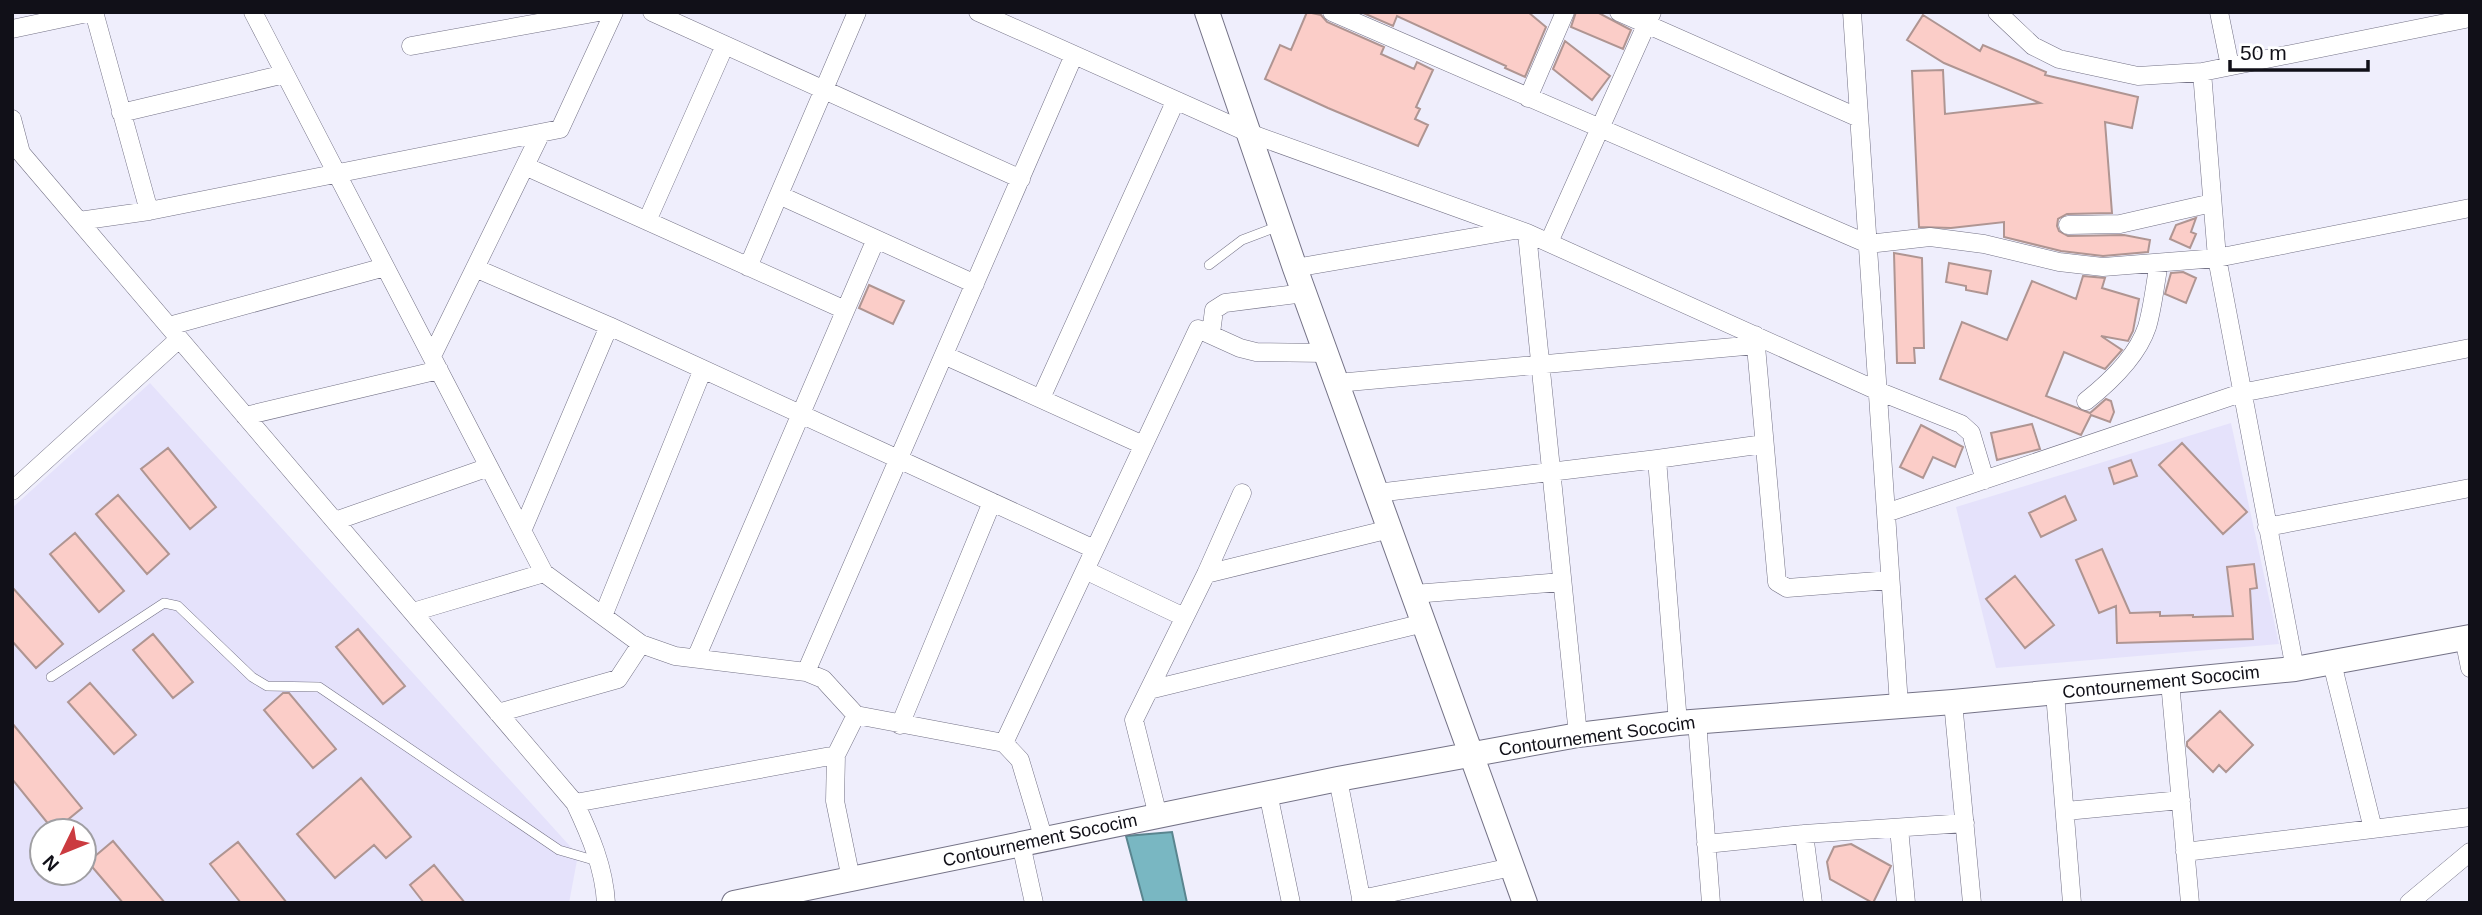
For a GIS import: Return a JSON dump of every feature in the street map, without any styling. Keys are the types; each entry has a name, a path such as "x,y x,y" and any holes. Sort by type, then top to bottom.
{"street":[{"path":"12,29 93,12 149,211"},
{"path":"253,12 544,573 642,644 676,656 806,672 823,679 856,715 1004,743 1020,760 1033,842 1034,903"},
{"path":"411,46 599,12"},
{"path":"79,221 149,211 560,129 614,12"},
{"path":"652,12 1021,179"},
{"path":"748,267 858,12"},
{"path":"978,12 1249,133 1523,231 1755,340 1961,424 1971,433 1985,480"},
{"path":"1207,12 1295,268 1525,903"},
{"path":"1332,12 1868,244 1930,237 1984,244 2059,262 2103,267 2217,258 2470,208"},
{"path":"1528,97 1565,12"},
{"path":"1619,12 1649,18 1859,118"},
{"path":"1852,12 1899,705"},
{"path":"1997,12 2033,46 2059,59 2138,76 2202,72 2430,19 2470,18"},
{"path":"2219,12 2230,66"},
{"path":"1549,242 1649,18"},
{"path":"647,221 724,45"},
{"path":"806,672 1073,55"},
{"path":"2202,72 2217,258 2295,669"},
{"path":"121,113 285,74"},
{"path":"1041,398 1175,102"},
{"path":"12,119 17,157 79,221 575,803 599,861 606,903"},
{"path":"435,363 475,268 541,133"},
{"path":"525,166 845,310"},
{"path":"779,195 975,284"},
{"path":"2068,226 2120,224 2213,203"},
{"path":"1295,268 1523,231"},
{"path":"1523,231 1541,365 1578,735"},
{"path":"696,658 876,239"},
{"path":"2085,401 2105,386 2127,361 2147,328 2159,263"},
{"path":"12,491 174,333 385,267"},
{"path":"475,268 704,369 1094,549"},
{"path":"1211,333 1214,310 1225,303 1304,293"},
{"path":"522,531 609,326"},
{"path":"1004,743 1198,329 1240,348 1256,352 1326,353"},
{"path":"1337,383 1541,365 1755,340"},
{"path":"1755,340 1777,582 1787,588 1890,580"},
{"path":"1886,513 2241,393 2470,348"},
{"path":"944,355 1143,445"},
{"path":"245,415 435,363"},
{"path":"603,616 704,369"},
{"path":"1377,493 1764,444"},
{"path":"1657,459 1687,722 1706,844 1711,903"},
{"path":"335,521 489,467"},
{"path":"2267,527 2470,488"},
{"path":"1158,816 1134,720 1242,493"},
{"path":"900,725 992,502"},
{"path":"1206,573 1390,529"},
{"path":"1085,570 1184,617"},
{"path":"412,612 544,573"},
{"path":"1414,594 1562,582"},
{"path":"1149,690 1424,623"},
{"path":"2467,638 2470,668"},
{"name":"Contournement Sococim","path":"734,903 812,895 851,879 1338,779 1578,735 1687,722 1953,702 2295,669 2467,638"},
{"path":"498,713 618,679 642,644"},
{"path":"2332,663 2373,829"},
{"path":"2170,682 2190,903"},
{"path":"2055,693 2072,903"},
{"path":"1953,702 1972,903"},
{"path":"851,879 835,801 836,755 856,715"},
{"path":"575,803 836,755"},
{"path":"1338,779 1362,901 1512,867"},
{"path":"1268,793 1291,903"},
{"path":"2066,811 2180,800"},
{"path":"2185,852 2470,817"},
{"path":"1706,844 1965,823"},
{"path":"1899,828 1906,903"},
{"path":"1804,834 1813,903"},
{"path":"2409,903 2470,852"}],"lane":[{"path":"1209,265 1242,240 1281,226"},
{"path":"51,677 164,603 178,606 252,677 267,686 319,687 559,850 599,861"}],"shaded area":[{"path":"150,383 578,855 569,903 12,903 12,508"},
{"path":"2231,423 2279,644 1996,668 1956,507"}],"water":[{"path":"1172,832 1187,903 1144,903 1126,836"}],"building":[{"path":"1307,12 1321,15 1327,22 1384,47 1381,54 1414,69 1417,62 1433,70 1416,107 1420,109 1415,119 1428,125 1418,146 1265,79 1280,45 1291,50"},
{"path":"1361,12 1528,12 1546,27 1525,77 1397,16 1393,26"},
{"path":"1576,12 1597,12 1631,30 1623,49 1571,27"},
{"path":"1923,15 1980,51 1983,45 2046,72 2045,75 2138,97 2132,128 2105,122 2112,213 2067,214 2058,219 2057,226 2059,231 2068,236 2124,235 2150,240 2148,252 2103,256 2061,251 2004,237 2004,222 1951,228 1919,227 1912,71 1943,70 1945,114 2040,103 1944,63 1907,40"},
{"path":"1565,41 1610,76 1592,100 1553,69"},
{"path":"2196,218 2191,232 2196,234 2190,248 2170,239 2176,225"},
{"path":"1894,253 1922,258 1924,348 1914,348 1915,363 1897,363"},
{"path":"1949,263 1991,271 1987,294 1946,282"},
{"path":"2183,272 2196,278 2186,303 2165,294 2171,273"},
{"path":"2083,276 2105,278 2102,288 2139,299 2133,331 2128,341 2101,336 2122,350 2105,369 2064,352 2046,396 2090,413 2106,399 2111,401 2114,412 2110,422 2091,415 2081,435 1940,379 1962,322 2007,340 2032,281 2076,299"},
{"path":"869,285 904,301 893,324 859,308"},
{"path":"2032,424 2040,449 1997,460 1991,433"},
{"path":"1921,425 1963,447 1955,467 1933,457 1923,478 1900,467"},
{"path":"2182,443 2247,512 2223,534 2159,465"},
{"path":"168,448 216,507 190,529 141,469"},
{"path":"2131,460 2137,476 2114,484 2109,468"},
{"path":"118,495 169,554 147,574 96,514"},
{"path":"2065,496 2076,520 2041,537 2029,513"},
{"path":"75,533 124,591 99,612 50,554"},
{"path":"2102,549 2130,613 2160,612 2160,616 2233,616 2227,567 2254,564 2257,588 2250,589 2253,639 2117,643 2116,606 2099,613 2076,560"},
{"path":"2015,576 2054,625 2025,648 1986,599"},
{"path":"12,587 63,644 36,668 12,641"},
{"path":"358,629 405,686 383,704 336,647"},
{"path":"153,634 193,682 173,698 133,650"},
{"path":"90,683 136,735 114,754 68,702"},
{"path":"283,693 289,693 336,749 313,768 264,710"},
{"path":"2220,711 2253,745 2226,772 2219,765 2213,772 2187,746 2187,742"},
{"path":"12,723 82,808 71,817 43,817 12,779"},
{"path":"361,778 411,837 386,858 374,845 335,878 297,834"},
{"path":"113,841 165,903 123,903 98,874 98,854"},
{"path":"238,842 287,903 241,903 210,864"},
{"path":"1851,844 1891,866 1873,903 1830,879 1827,862 1834,847"},
{"path":"434,865 465,903 424,903 410,885"}]}
